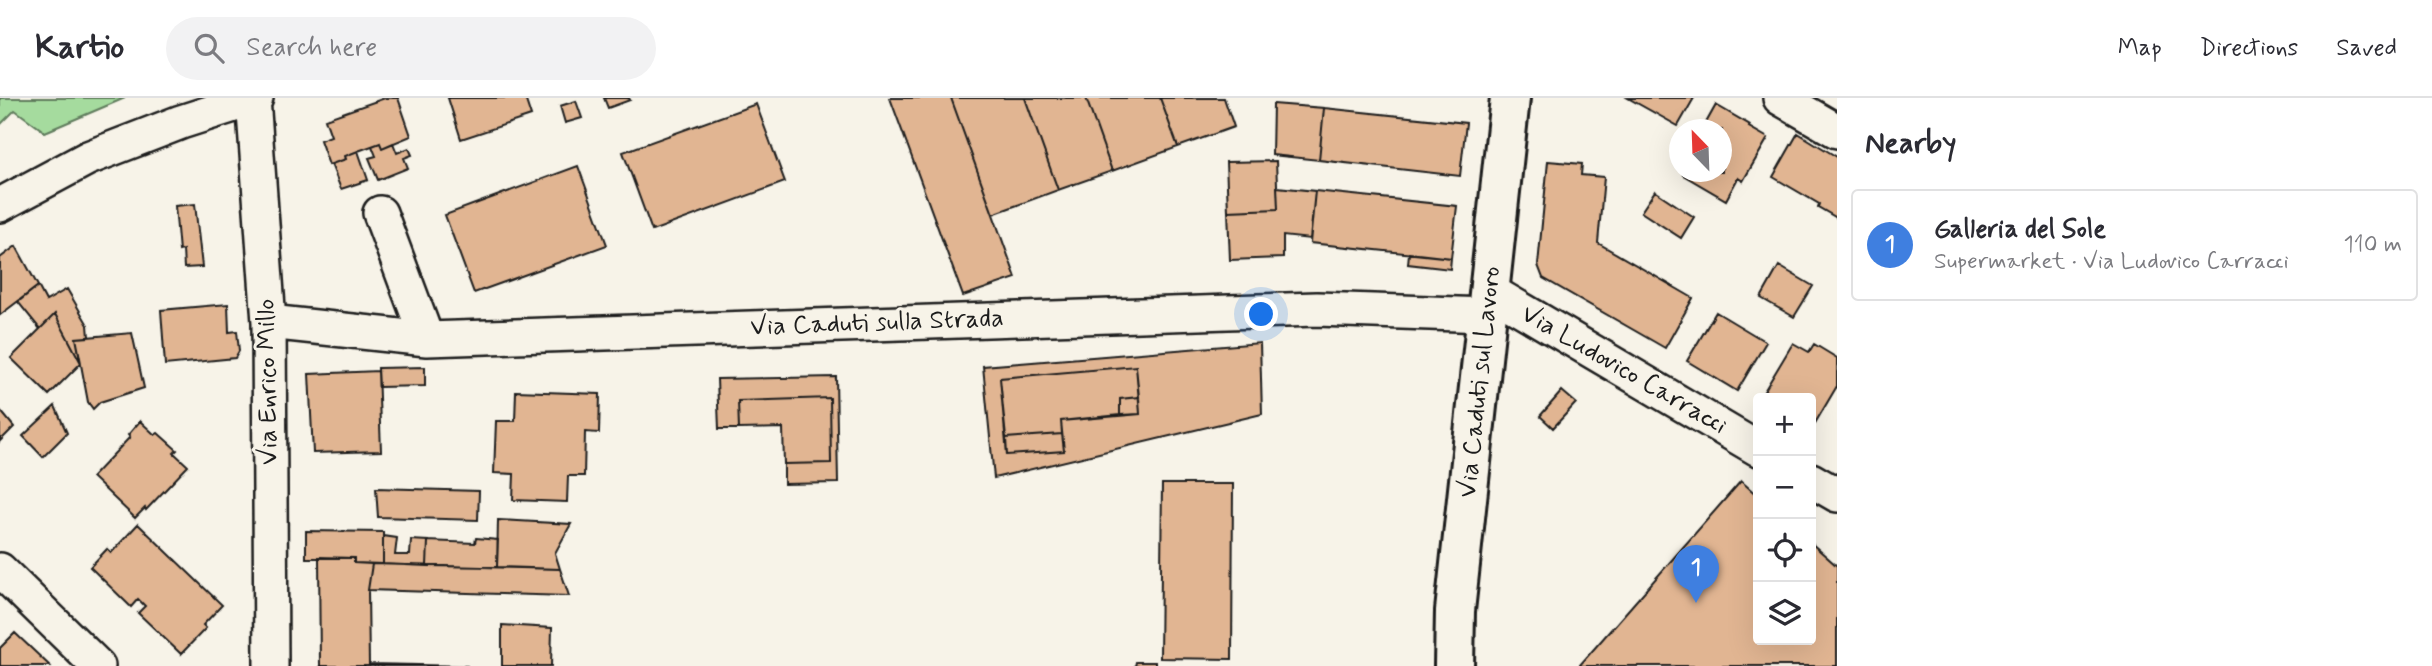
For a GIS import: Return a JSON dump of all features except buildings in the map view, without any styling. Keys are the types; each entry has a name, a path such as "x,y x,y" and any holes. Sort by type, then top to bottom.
{"main road":[{"name":"Via Caduti sul Lavoro","path":"1454,666 1455,611 1510,98"}],"street":[{"path":"0,205 88,158 181,122 254,98"},
{"name":"Via Enrico Millo","path":"254,98 269,322 271,666"},
{"path":"1783,99 1837,131"},
{"path":"380,213 427,339"},
{"name":"Via Caduti sulla Strada","path":"269,322 427,339 1488,303"},
{"name":"Via Ludovico Carracci","path":"1488,303 1753,446"},
{"path":"1816,483 1837,495"},
{"path":"7,590 97,666"}],"green space":[{"path":"0,98 125,98 45,132 15,110 0,125"}],"place":[{"name":"Galleria del Sole","path":"1696,603"}]}
